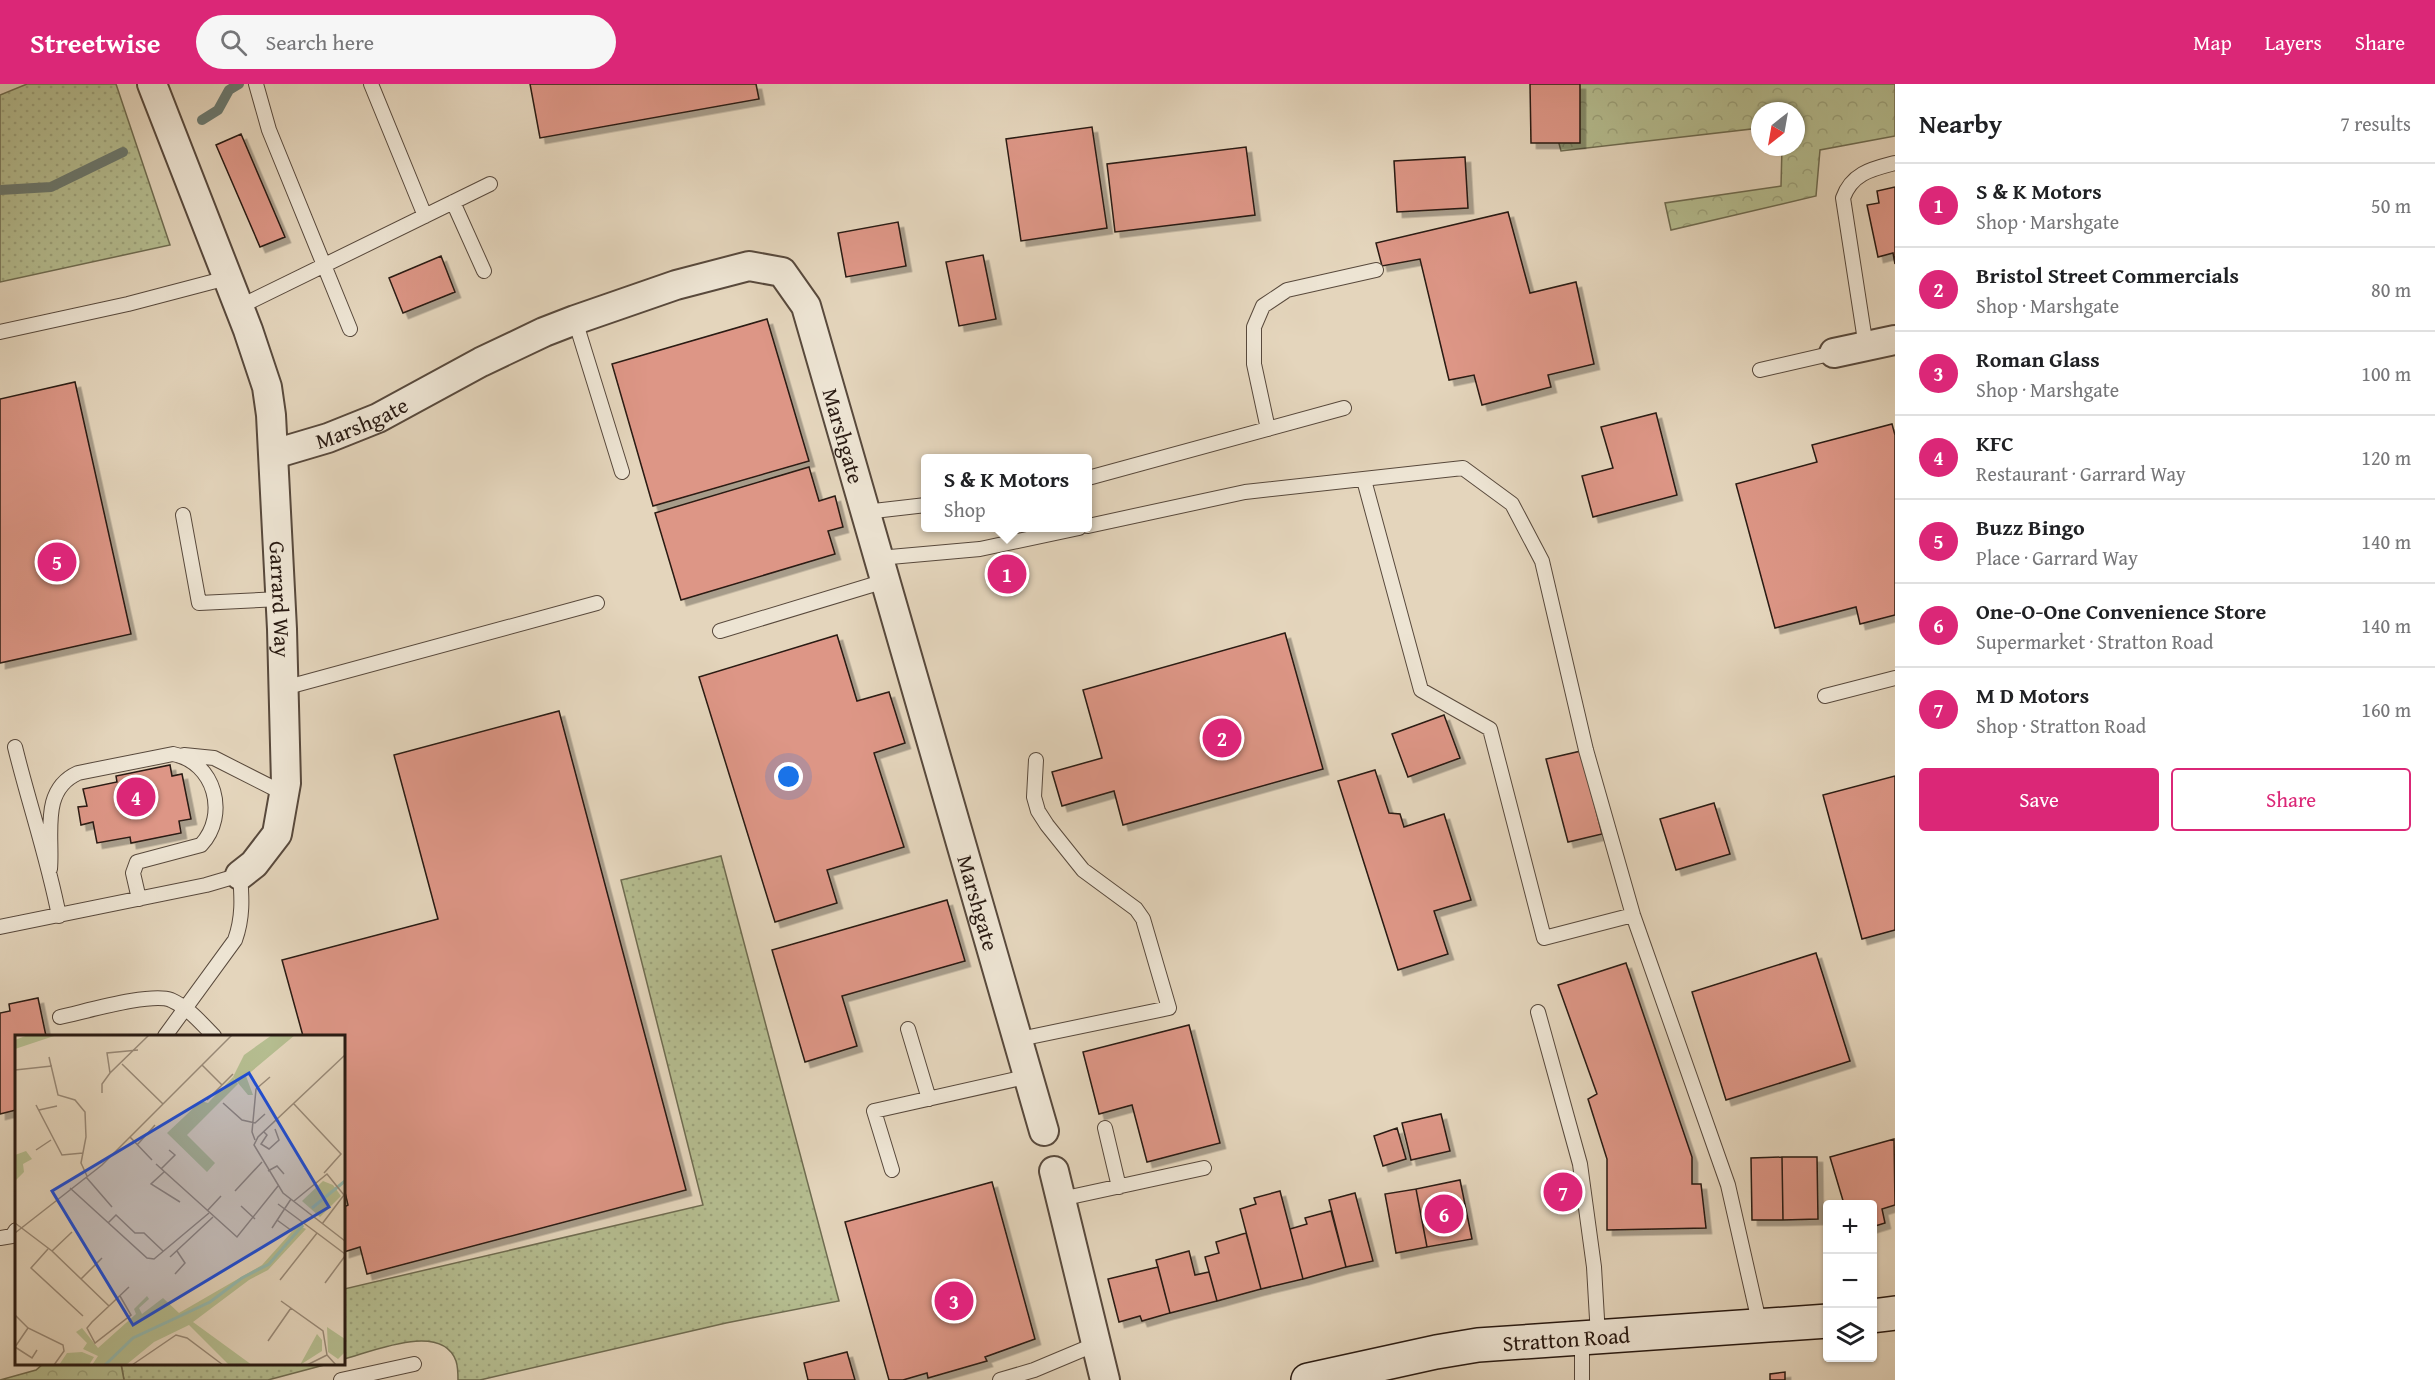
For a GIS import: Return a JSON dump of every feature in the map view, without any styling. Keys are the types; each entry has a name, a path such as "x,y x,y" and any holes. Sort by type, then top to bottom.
{"street":[{"name":"Garrard Way","path":"152,84 239,307 267,387 274,454 286,738 285,794 277,834 254,864 240,875"},
{"name":"Marshgate","path":"274,454 328,438 378,418 482,362 544,332 575,320 676,285 749,266 782,272 806,306 1020,1039 1044,1131"},
{"path":"1834,353 1895,340"},
{"path":"1054,1171 1105,1380"},
{"name":"Stratton Road","path":"1308,1380 1436,1352 1590,1337 1823,1321"}],"lane":[{"path":"256,84 269,130 350,330"},
{"path":"371,84 425,216"},
{"path":"1866,347 1843,198 1855,178 1867,170 1895,163"},
{"path":"239,307 490,184"},
{"path":"453,202 484,271"},
{"path":"1268,429 1254,364 1254,327 1263,306 1287,290 1376,270"},
{"path":"0,332 157,298 227,278"},
{"path":"575,320 622,472"},
{"path":"1760,370 1834,353"},
{"path":"1092,477 1344,408"},
{"path":"1092,525 1245,492 1463,468 1512,504 1542,561 1586,750 1633,915 1728,1185 1760,1326"},
{"path":"1364,480 1421,690 1490,729 1544,938 1633,915"},
{"path":"865,512 921,506"},
{"path":"183,515 199,603 280,599"},
{"path":"720,631 882,569 1060,532"},
{"path":"284,688 597,603"},
{"path":"1825,696 1895,678"},
{"path":"15,747 36,829 50,869 59,916"},
{"path":"50,869 51,802 66,778 78,773 173,754 214,758 285,794"},
{"path":"140,899 133,873 137,862 201,845 213,826 216,807 211,785 202,769 182,755"},
{"path":"1020,1039 1168,1008 1143,919 1136,909 1083,870 1038,811 1034,797 1036,760"},
{"path":"166,1035 235,940 240,925 242,906 240,875"},
{"name":"Garrard Way","path":"0,927 206,885 240,875"},
{"path":"60,1017 153,997 169,999 186,1008 213,1035"},
{"path":"1538,1012 1580,1164 1594,1267 1590,1337 1582,1380"},
{"path":"908,1029 929,1099"},
{"path":"892,1170 874,1111 1030,1076"},
{"path":"1105,1128 1119,1187"},
{"path":"1061,1199 1204,1168"},
{"path":"0,1238 12,1236 15,1232"},
{"path":"1000,1380 1034,1370 1096,1344"},
{"path":"341,1380 414,1364"}],"green space":[{"path":"27,84 116,84 170,245 0,282 0,95"},
{"path":"1543,84 1895,84 1895,136 1820,150 1816,196 1671,230 1665,203 1781,186 1782,156 1805,156 1805,102 1751,102 1751,129 1561,151"},
{"path":"721,856 839,1301 726,1323 480,1380 458,1380 456,1361 448,1349 436,1343 405,1342 345,1359 345,1289 703,1205 621,880"},
{"path":"42,1365 121,1365 124,1380 0,1380 36,1370"},
{"path":"121,1365 324,1365 268,1380 124,1380"}],"building":[{"path":"530,84 756,84 759,99 540,138"},
{"path":"1530,84 1580,84 1580,143 1531,143"},
{"path":"1092,127 1107,228 1021,241 1006,139"},
{"path":"241,134 285,237 260,247 216,145"},
{"path":"1246,147 1255,215 1115,232 1107,164"},
{"path":"1465,157 1468,208 1397,212 1394,161"},
{"path":"1895,187 1895,264 1893,253 1878,257 1867,205 1879,203 1877,191"},
{"path":"1508,212 1530,293 1576,282 1594,364 1548,375 1551,387 1482,405 1474,375 1449,380 1420,259 1382,266 1376,243"},
{"path":"898,222 906,266 846,277 838,233"},
{"path":"983,255 996,319 959,326 946,262"},
{"path":"441,256 455,292 403,313 389,278"},
{"path":"767,319 809,461 653,506 612,364"},
{"path":"75,382 131,634 0,663 0,399"},
{"path":"1656,413 1677,495 1593,517 1582,476 1613,468 1601,427"},
{"path":"1892,424 1895,435 1895,615 1860,624 1856,607 1775,628 1736,484 1817,462 1812,445"},
{"path":"809,467 819,501 835,496 843,527 828,531 835,554 681,600 655,513"},
{"path":"1285,633 1323,769 1123,825 1114,791 1062,806 1052,772 1102,758 1083,690"},
{"path":"837,635 857,701 889,692 905,743 874,753 904,847 827,870 837,903 775,922 699,677"},
{"path":"559,711 686,1190 367,1274 360,1247 345,1252 345,1206 348,1205 345,1192 345,1035 303,1035 282,960 438,919 394,755"},
{"path":"1444,715 1460,758 1408,777 1392,734"},
{"path":"1581,751 1602,834 1568,842 1546,759"},
{"path":"170,765 172,776 182,774 191,819 179,821 181,833 131,843 130,837 97,843 93,822 81,825 78,807 87,806 83,789 117,782 116,776"},
{"path":"1375,770 1389,813 1400,814 1404,827 1444,814 1471,900 1434,911 1448,954 1398,970 1338,781"},
{"path":"1895,776 1895,930 1862,939 1823,795"},
{"path":"1714,803 1730,854 1676,870 1660,819"},
{"path":"947,900 965,961 842,996 857,1046 805,1062 772,950"},
{"path":"1816,953 1850,1061 1726,1100 1692,992"},
{"path":"1626,963 1692,1157 1692,1184 1701,1184 1706,1228 1607,1230 1607,1159 1588,1099 1597,1094 1558,985"},
{"path":"38,998 46,1035 15,1035 15,1110 0,1114 0,1013 10,1011 9,1004"},
{"path":"1189,1025 1220,1143 1147,1162 1132,1105 1099,1114 1083,1052"},
{"path":"1441,1114 1450,1151 1411,1160 1402,1123"},
{"path":"1397,1128 1406,1159 1383,1166 1374,1136"},
{"path":"1894,1139 1895,1205 1882,1209 1885,1223 1877,1225 1877,1200 1843,1200 1830,1157"},
{"path":"1782,1157 1783,1220 1752,1220 1751,1158"},
{"path":"1782,1157 1817,1157 1818,1219 1783,1220"},
{"path":"1460,1180 1472,1239 1427,1247 1416,1189"},
{"path":"992,1182 1035,1339 985,1357 987,1361 928,1378 927,1373 903,1380 889,1380 845,1222"},
{"path":"1416,1189 1427,1247 1396,1253 1385,1194"},
{"path":"1280,1191 1303,1279 1261,1289 1240,1209 1256,1204 1254,1198"},
{"path":"1355,1193 1373,1261 1346,1267 1329,1200"},
{"path":"1331,1211 1346,1267 1303,1279 1290,1229 1307,1224 1305,1218"},
{"path":"1246,1233 1261,1289 1217,1301 1205,1257 1219,1253 1216,1242"},
{"path":"1189,1251 1195,1275 1209,1272 1217,1301 1170,1313 1156,1260"},
{"path":"1158,1267 1170,1313 1142,1321 1140,1316 1119,1322 1108,1279"},
{"path":"847,1352 855,1380 808,1380 804,1363"},
{"path":"1785,1372 1785,1380 1770,1380 1770,1374"}],"waterway":[{"path":"202,120 218,110 229,90 239,84"},
{"path":"0,190 51,187 123,152"}],"place":[{"name":"Buzz Bingo","path":"57,562"},
{"name":"S & K Motors","path":"1007,574"},
{"name":"Bristol Street Commercials","path":"1222,738"},
{"name":"KFC","path":"136,797"},
{"name":"M D Motors","path":"1563,1192"},
{"name":"One-O-One Convenience Store","path":"1444,1214"},
{"name":"Roman Glass","path":"954,1301"}]}
